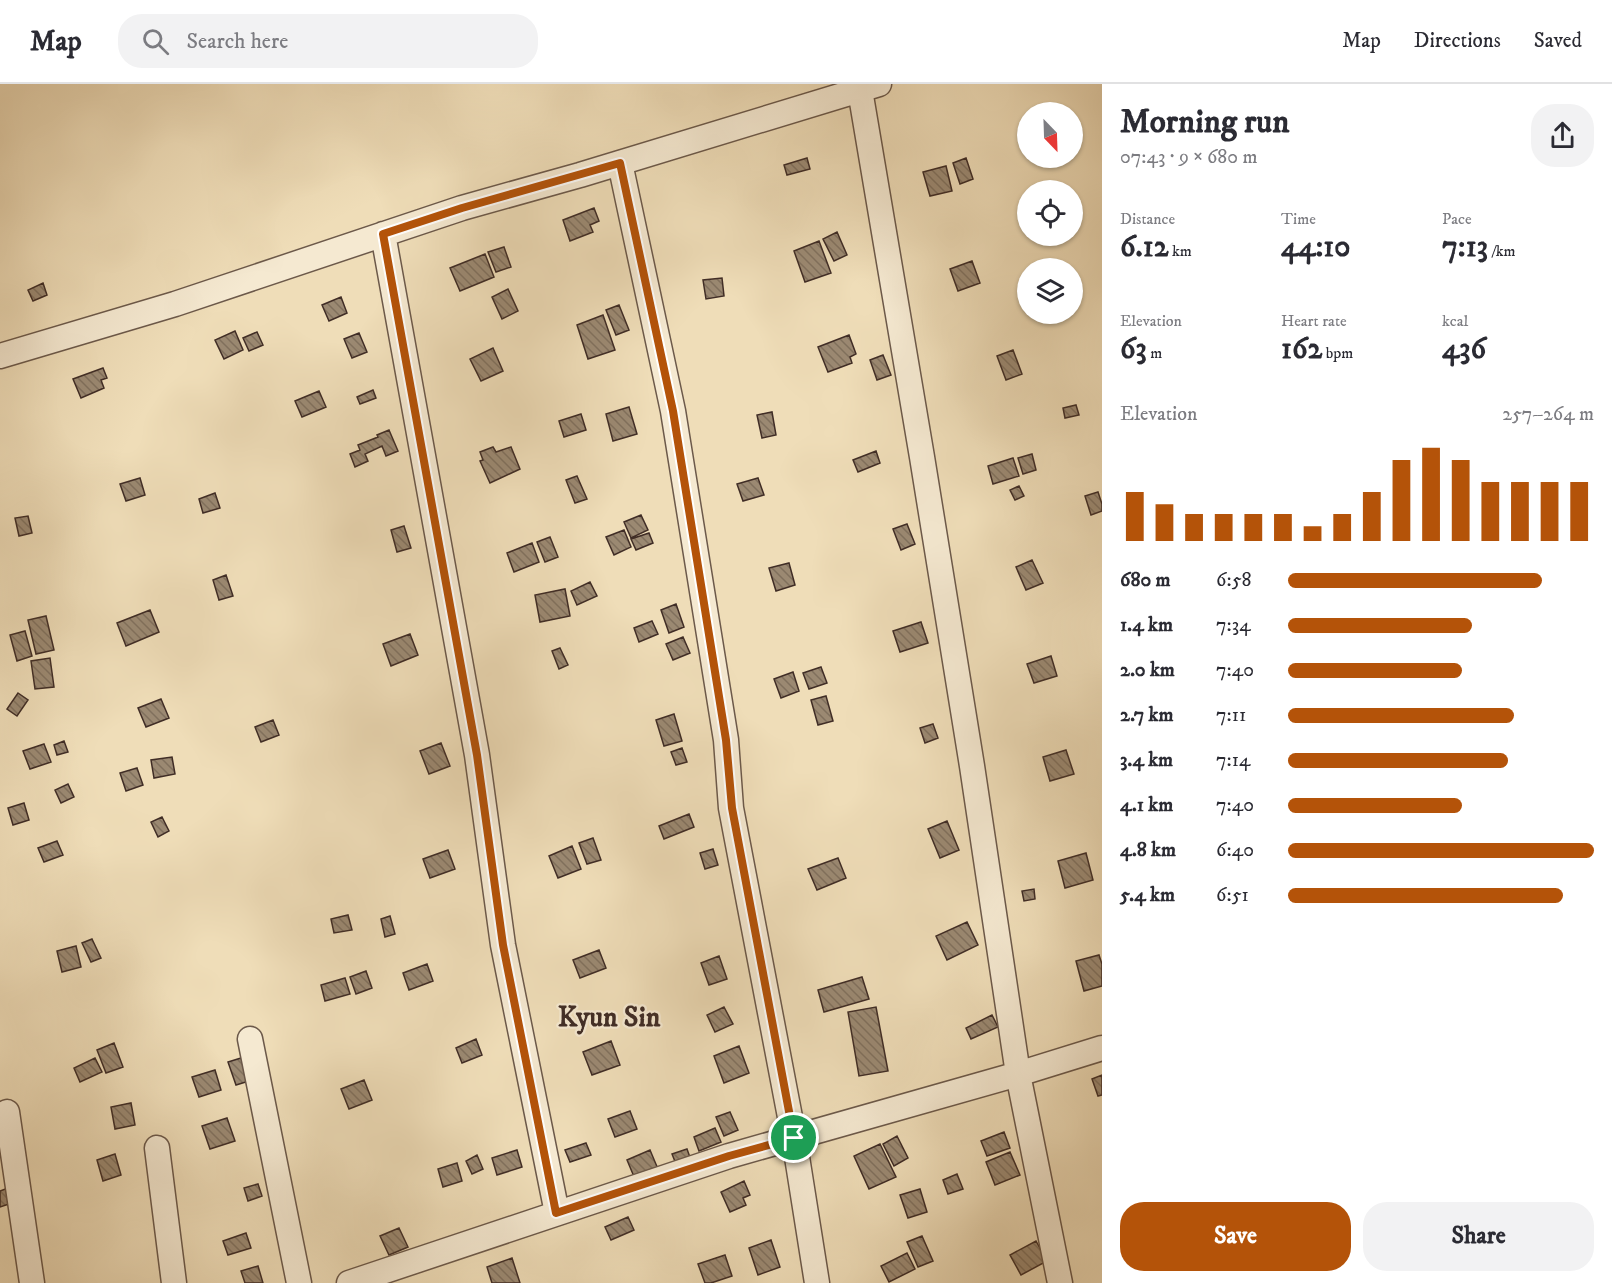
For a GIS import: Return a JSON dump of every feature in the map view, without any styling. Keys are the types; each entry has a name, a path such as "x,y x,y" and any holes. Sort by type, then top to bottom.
{"street":[{"path":"0,356 175,304 462,208 870,87 922,457 972,766 1018,1074 1060,1283"},
{"path":"620,163 673,411 726,740 732,808 794,1138 817,1283"},
{"path":"383,234 477,755 503,945 556,1213"},
{"path":"250,1039 299,1283"},
{"path":"349,1283 729,1156 1102,1048"},
{"path":"7,1112 32,1283"},
{"path":"157,1148 174,1283"}],"building":[{"path":"807,158 810,169 787,175 784,165"},
{"path":"966,158 973,179 960,184 953,163"},
{"path":"946,166 952,191 930,196 923,172"},
{"path":"594,208 599,221 590,225 593,232 570,241 563,220"},
{"path":"837,232 847,255 834,261 823,239"},
{"path":"819,241 831,273 805,282 794,251"},
{"path":"504,247 511,267 496,272 488,252"},
{"path":"485,254 494,277 460,291 450,268"},
{"path":"972,261 980,283 958,291 950,269"},
{"path":"722,278 724,296 706,299 703,280"},
{"path":"43,283 47,295 33,301 28,290"},
{"path":"508,289 518,311 502,319 492,297"},
{"path":"341,297 347,313 329,321 322,305"},
{"path":"619,305 629,330 616,335 606,310"},
{"path":"603,315 615,350 588,359 577,325"},
{"path":"235,331 243,350 224,359 215,340"},
{"path":"257,332 263,345 249,351 243,338"},
{"path":"359,333 367,352 352,358 344,339"},
{"path":"849,335 856,354 850,357 852,363 828,372 818,347"},
{"path":"493,348 503,371 481,381 470,359"},
{"path":"1013,350 1022,374 1006,380 997,356"},
{"path":"883,355 891,375 877,380 870,360"},
{"path":"103,368 107,378 101,380 104,388 81,398 73,379"},
{"path":"373,390 376,398 360,404 357,397"},
{"path":"319,391 326,407 302,417 295,401"},
{"path":"1076,405 1079,415 1065,418 1063,408"},
{"path":"629,407 637,434 613,441 606,414"},
{"path":"772,412 776,435 762,438 757,415"},
{"path":"581,414 586,430 564,437 559,421"},
{"path":"389,430 398,451 386,456 382,446 365,454 368,461 355,467 350,454 360,450 358,445"},
{"path":"493,447 496,452 511,447 520,469 490,483 480,461 483,460 480,452"},
{"path":"876,451 880,463 858,472 853,460"},
{"path":"1032,454 1036,470 1023,474 1018,458"},
{"path":"1013,458 1019,476 993,484 988,466"},
{"path":"577,476 587,499 575,503 566,480"},
{"path":"140,478 145,495 126,501 120,484"},
{"path":"758,478 764,495 743,501 737,484"},
{"path":"1019,486 1024,496 1015,500 1010,490"},
{"path":"1098,492 1102,511 1091,515 1085,496"},
{"path":"215,493 220,508 203,513 199,499"},
{"path":"641,515 648,530 631,538 624,522"},
{"path":"28,516 32,533 19,536 15,518"},
{"path":"907,524 915,544 901,550 893,529"},
{"path":"404,526 411,548 397,552 391,530"},
{"path":"624,530 631,547 614,555 606,537"},
{"path":"649,533 653,543 636,550 631,539"},
{"path":"550,537 558,557 545,562 537,542"},
{"path":"532,543 539,562 514,572 507,553"},
{"path":"1032,560 1043,583 1026,590 1016,567"},
{"path":"789,563 795,585 776,591 769,568"},
{"path":"226,575 233,596 219,600 213,580"},
{"path":"590,582 597,596 577,605 571,591"},
{"path":"565,589 570,616 540,622 535,595"},
{"path":"676,604 684,627 669,633 661,610"},
{"path":"150,610 159,632 126,646 117,623"},
{"path":"46,616 54,650 36,654 28,620"},
{"path":"652,621 658,634 639,642 634,628"},
{"path":"921,622 928,643 900,652 893,631"},
{"path":"25,631 32,656 17,661 10,635"},
{"path":"410,634 418,655 391,666 383,644"},
{"path":"683,637 690,653 673,660 666,644"},
{"path":"560,648 568,665 559,669 552,651"},
{"path":"1051,656 1057,676 1034,683 1027,664"},
{"path":"50,658 54,687 35,689 31,661"},
{"path":"821,667 827,683 809,689 803,673"},
{"path":"793,672 799,691 781,698 774,679"},
{"path":"18,693 28,700 17,716 7,709"},
{"path":"826,696 833,721 818,725 811,700"},
{"path":"161,699 169,718 146,727 138,708"},
{"path":"674,714 682,741 664,746 656,720"},
{"path":"273,720 279,735 261,742 255,727"},
{"path":"933,724 938,738 925,743 920,728"},
{"path":"64,741 68,752 57,755 54,745"},
{"path":"441,743 450,766 429,774 420,751"},
{"path":"44,744 51,762 30,769 23,751"},
{"path":"682,748 687,762 676,765 671,752"},
{"path":"1066,750 1074,774 1050,781 1043,757"},
{"path":"172,757 175,774 154,778 151,760"},
{"path":"137,768 143,785 126,791 120,773"},
{"path":"68,784 74,797 61,803 55,790"},
{"path":"24,803 29,820 13,825 8,808"},
{"path":"689,814 694,827 664,839 659,826"},
{"path":"162,817 169,831 158,837 151,822"},
{"path":"947,821 959,850 940,858 928,829"},
{"path":"593,838 601,860 587,864 579,843"},
{"path":"57,841 63,855 44,862 38,848"},
{"path":"572,846 581,869 558,878 549,856"},
{"path":"713,849 718,865 705,869 700,853"},
{"path":"448,850 455,869 430,878 423,859"},
{"path":"1086,853 1093,880 1065,888 1058,861"},
{"path":"838,858 846,878 817,890 808,869"},
{"path":"1034,889 1035,899 1024,901 1022,891"},
{"path":"348,915 352,930 334,933 331,919"},
{"path":"390,916 395,934 385,937 381,919"},
{"path":"967,922 978,945 947,960 936,936"},
{"path":"92,939 101,958 91,962 82,943"},
{"path":"76,946 81,967 62,972 57,951"},
{"path":"599,950 606,968 580,978 573,960"},
{"path":"1099,955 1102,964 1102,986 1084,991 1076,961"},
{"path":"719,956 727,979 709,985 701,963"},
{"path":"427,964 433,981 409,990 403,973"},
{"path":"366,971 372,988 356,994 350,977"},
{"path":"862,977 869,999 824,1012 818,990"},
{"path":"345,978 350,994 325,1001 321,985"},
{"path":"724,1007 733,1024 715,1032 707,1015"},
{"path":"876,1007 888,1071 859,1076 848,1012"},
{"path":"992,1015 998,1027 971,1039 966,1028"},
{"path":"476,1039 482,1055 462,1063 456,1048"},
{"path":"611,1041 620,1065 592,1075 583,1052"},
{"path":"114,1043 123,1067 106,1073 97,1050"},
{"path":"739,1046 749,1073 724,1083 714,1056"},
{"path":"95,1058 102,1072 80,1082 74,1068"},
{"path":"241,1058 249,1081 236,1085 228,1062"},
{"path":"215,1070 221,1090 199,1097 192,1077"},
{"path":"1102,1075 1102,1095 1098,1096 1092,1079"},
{"path":"364,1080 372,1100 349,1109 341,1089"},
{"path":"131,1103 135,1125 115,1129 111,1107"},
{"path":"630,1111 637,1129 615,1137 608,1119"},
{"path":"730,1112 738,1130 724,1136 716,1117"},
{"path":"227,1118 235,1141 210,1149 202,1126"},
{"path":"715,1128 721,1142 699,1151 694,1137"},
{"path":"1004,1132 1010,1148 987,1156 981,1141"},
{"path":"897,1136 908,1158 894,1166 883,1144"},
{"path":"586,1143 591,1155 570,1162 565,1150"},
{"path":"880,1144 896,1177 869,1189 854,1156"},
{"path":"687,1149 692,1163 678,1169 672,1154"},
{"path":"517,1150 522,1167 497,1175 492,1158"},
{"path":"650,1150 658,1169 635,1179 627,1160"},
{"path":"1010,1152 1020,1175 995,1185 986,1162"},
{"path":"115,1154 121,1175 103,1181 97,1160"},
{"path":"477,1155 483,1169 472,1174 466,1161"},
{"path":"457,1163 462,1181 443,1187 438,1169"},
{"path":"957,1174 963,1189 948,1194 943,1180"},
{"path":"744,1181 750,1195 743,1198 746,1205 730,1212 721,1192"},
{"path":"258,1184 262,1196 248,1201 244,1188"},
{"path":"8,1188 12,1203 0,1207 0,1191"},
{"path":"920,1189 927,1212 908,1218 900,1195"},
{"path":"628,1217 634,1230 611,1240 605,1227"},
{"path":"399,1228 408,1247 389,1255 380,1236"},
{"path":"246,1233 251,1248 228,1255 223,1241"},
{"path":"922,1236 933,1261 918,1267 907,1242"},
{"path":"771,1240 780,1267 758,1275 749,1248"},
{"path":"1036,1241 1047,1261 1021,1275 1010,1255"},
{"path":"907,1253 915,1269 889,1282 881,1266"},
{"path":"725,1255 732,1276 705,1283 698,1264"},
{"path":"512,1258 520,1283 492,1283 487,1267"},
{"path":"258,1266 263,1283 245,1283 241,1271"}],"district":[{"name":"Kyun Sin","path":"609,1017"}],"route":[{"path":"620,163 673,411 726,740 732,808 794,1138 729,1156 556,1213 503,945 477,755 383,234 462,208 620,163"}]}
